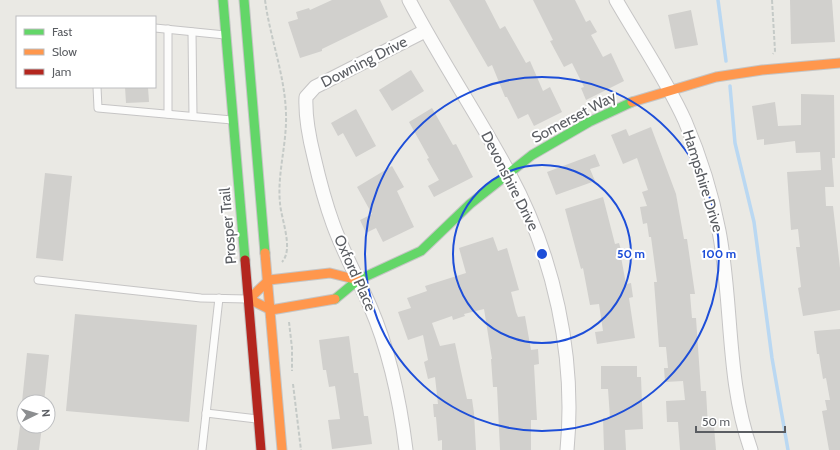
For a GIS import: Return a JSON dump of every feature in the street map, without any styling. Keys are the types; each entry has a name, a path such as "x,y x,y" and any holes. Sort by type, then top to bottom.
{"main road":[{"name":"Prosper Trail","path":"222,0 236,34 269,280 282,450"},
{"name":"Prosper Trail","path":"244,0 236,34 232,120 249,299 260,450"},
{"name":"Somerset Way","path":"271,310 336,299 358,280 421,251 470,204 537,152 589,122 641,98 668,89 716,77 840,63"},
{"path":"271,310 249,299 269,280 330,273 358,280"}],"street":[{"name":"Devonshire Drive","path":"409,0 425,31 509,173 536,230 555,295 566,355 569,390 567,450"},
{"name":"Hampshire Drive","path":"616,0 668,89 694,145 709,192 719,231 724,260 730,341 735,379 747,439 751,450"},
{"name":"Downing Drive","path":"306,97 315,87 425,31"},
{"name":"Oxford Place","path":"306,97 306,116 310,142 324,197 333,224 371,307 396,388 406,450"}],"lane":[{"path":"156,28 192,32 236,34"},
{"path":"168,29 168,114"},
{"path":"192,32 193,116"},
{"path":"98,88 98,108 232,120"},
{"path":"38,280 201,298 249,299"},
{"path":"202,450 219,298"},
{"path":"206,413 258,419"}],"path":[{"path":"265,0 270,28 282,76 286,114 280,197 287,248 284,260 281,263 283,278"},
{"path":"769,58 776,51 772,0"},
{"path":"287,308 292,348 292,375"},
{"path":"293,382 301,450"}],"building":[{"path":"332,0 380,0 388,17 322,49 322,51 300,58 288,22 298,19 296,12 309,8 310,10"},
{"path":"449,0 485,0 500,29 505,26 526,63 530,61 543,91 550,87 562,112 534,126 528,114 518,119 507,97 505,97 492,65 488,67"},
{"path":"533,0 575,0 586,22 590,20 597,32 591,35 603,57 611,53 624,81 586,100 581,88 584,87 572,63 564,67 550,41 553,40"},
{"path":"790,0 832,0 835,42 791,44"},
{"path":"691,10 698,45 675,49 668,15"},
{"path":"411,70 424,91 392,111 379,90"},
{"path":"125,88 148,88 149,102 126,103"},
{"path":"801,94 834,95 835,158 832,158 834,187 825,187 826,206 833,206 840,268 840,310 803,316 798,288 801,287 796,247 800,247 798,229 791,230 787,172 821,170 820,152 796,153 795,141 764,145 764,139 757,140 752,106 775,102 778,126 801,125"},
{"path":"432,108 453,145 456,144 473,177 434,197 428,186 439,180 427,159 429,158 409,122"},
{"path":"356,109 376,146 356,157 343,133 338,136 331,123"},
{"path":"651,127 676,194 684,239 687,239 695,294 690,294 692,318 696,318 701,391 706,391 708,427 714,426 716,450 680,450 678,422 667,422 666,401 685,400 683,381 665,382 664,368 668,368 666,347 659,347 654,282 657,282 651,237 649,237 647,223 643,224 640,207 647,206 642,192 648,190 637,158 623,164 611,135 626,129 629,136"},
{"path":"595,154 600,166 590,169 595,181 556,195 547,172"},
{"path":"392,166 404,187 397,191 414,227 383,242 376,228 366,233 360,220 372,214 357,187"},
{"path":"45,173 72,176 63,261 36,258"},
{"path":"603,197 615,244 619,243 623,257 621,257 626,284 631,283 633,297 629,298 635,338 597,344 595,332 603,331 599,304 590,305 583,268 581,269 565,209"},
{"path":"493,237 498,251 507,248 519,290 511,292 516,312 518,317 525,316 531,350 538,349 539,364 534,365 537,420 531,420 531,450 500,450 497,387 493,387 492,359 484,309 464,314 465,316 453,320 452,316 432,323 440,346 455,343 467,399 472,399 474,413 476,450 442,450 442,440 438,441 436,417 434,417 433,404 438,404 435,377 428,379 424,362 428,360 423,335 408,340 398,312 411,308 407,298 427,291 425,286 466,273 459,248"},
{"path":"75,314 197,325 189,422 66,411"},
{"path":"840,329 840,450 829,450 822,411 827,410 825,400 830,400 826,378 823,379 819,354 817,354 814,331"},
{"path":"349,336 354,373 358,373 364,416 368,416 372,444 332,449 328,420 340,419 335,386 329,387 326,370 323,370 319,340"},
{"path":"27,353 49,355 45,394 23,394"},
{"path":"601,366 637,366 637,377 641,377 643,429 625,430 626,450 604,450 603,418 610,418 608,389 601,389"},
{"path":"19,434 41,434 39,450 17,450"}],"waterway":[{"path":"718,0 726,61"},
{"path":"730,86 735,143 754,222 772,358 788,450"}],"traffic: fast":[{"path":"223,0 245,260"},
{"path":"244,0 265,253"},
{"path":"335,299 358,280 421,251 470,204 532,155 589,122 632,102"}],"traffic: slow":[{"path":"632,102 716,77 762,70 840,63"},
{"path":"265,253 282,450"},
{"path":"335,299 271,310 249,299 269,280 330,273 358,280"}],"traffic: jam":[{"path":"245,260 261,450"}]}
